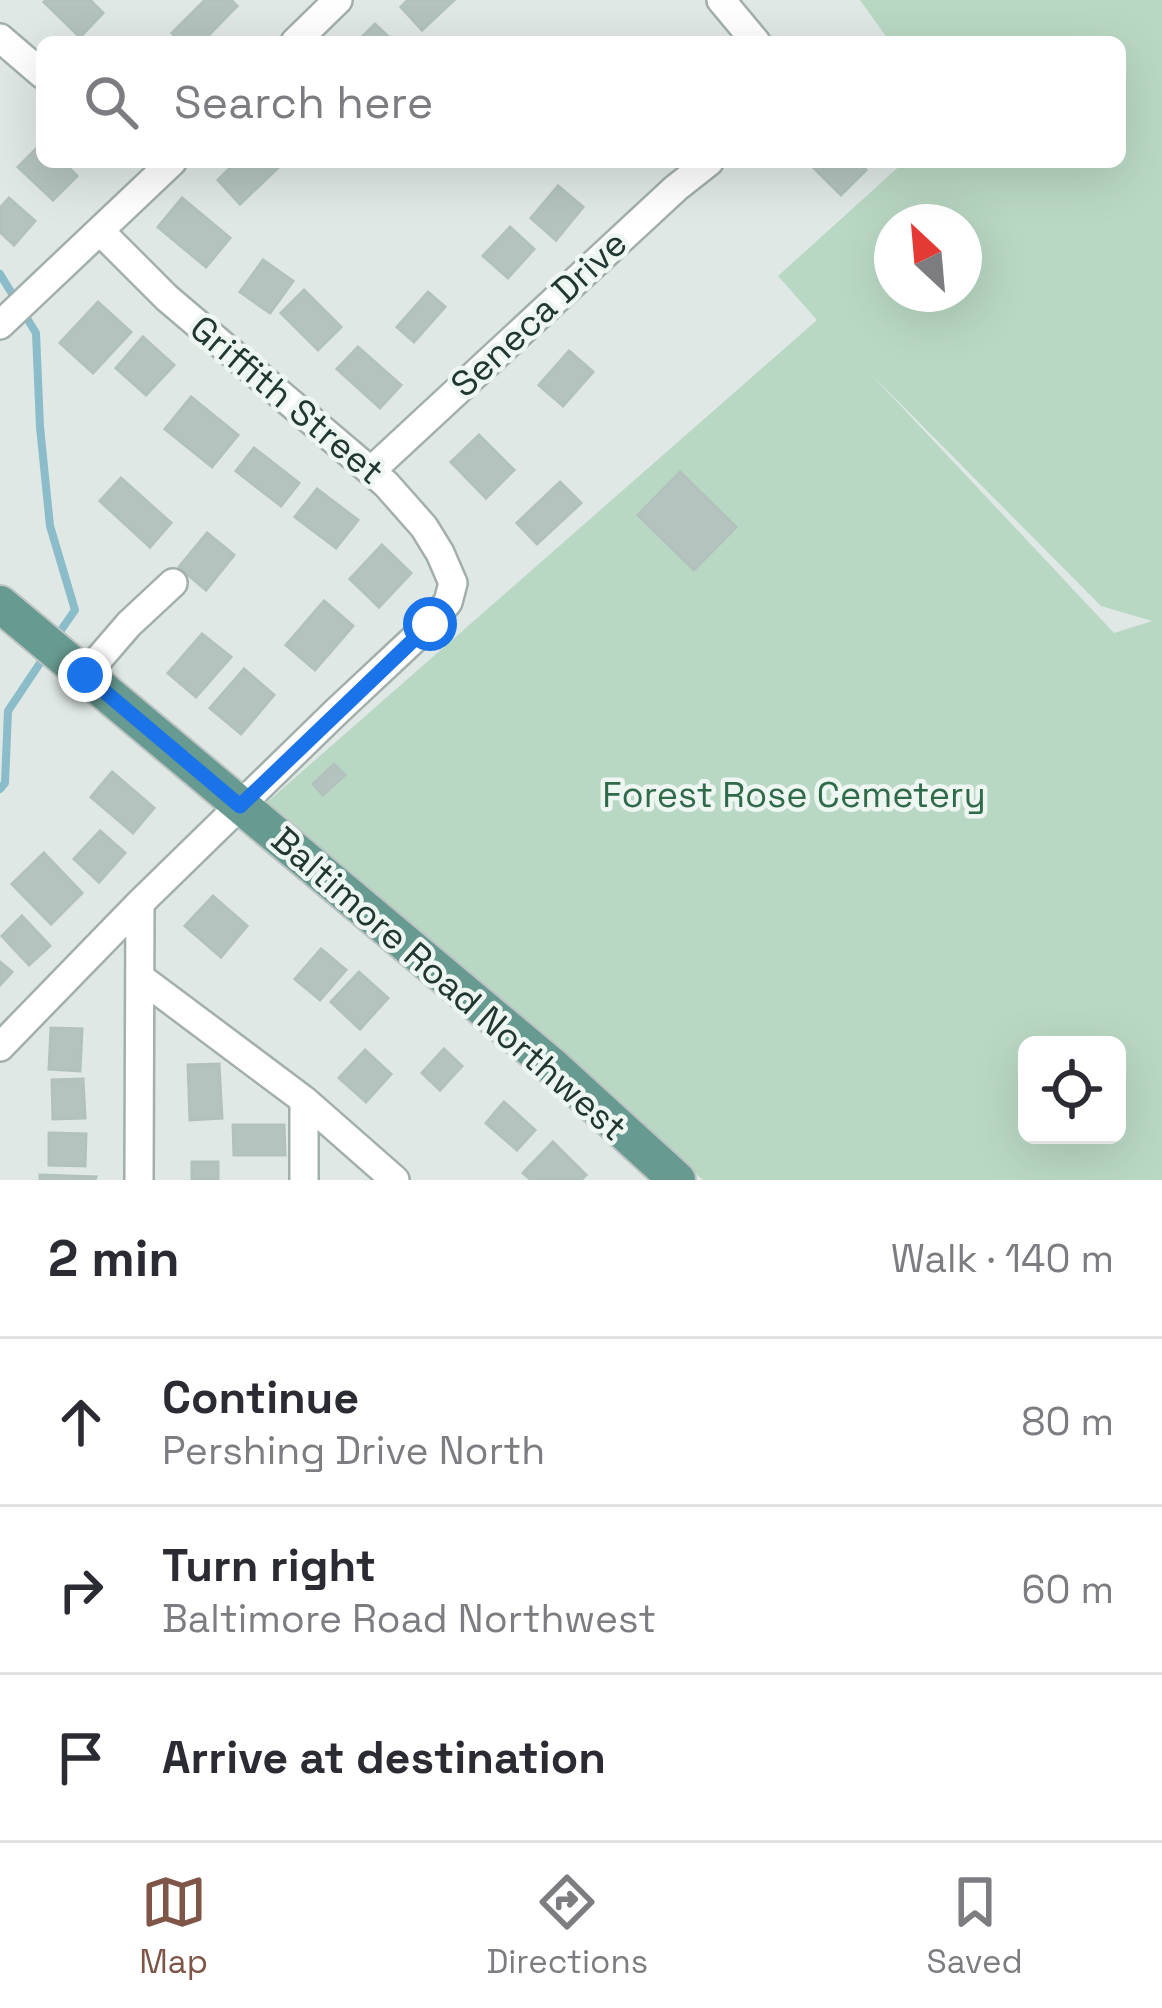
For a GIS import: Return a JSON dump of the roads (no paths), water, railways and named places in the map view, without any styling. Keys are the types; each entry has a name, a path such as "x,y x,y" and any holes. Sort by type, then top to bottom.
{"main road":[{"name":"Baltimore Road Northwest","path":"0,604 552,1066 677,1180"}],"street":[{"path":"301,36 338,0"},
{"path":"721,0 751,36"},
{"path":"0,38 36,69"},
{"name":"Seneca Drive","path":"372,470 701,168"},
{"path":"0,325 101,232 141,172"},
{"name":"Griffith Street","path":"101,232 167,298 372,470 424,527 453,583 448,602 430,624 240,806"},
{"path":"62,656 129,624 173,583"},
{"path":"0,1047 240,806"},
{"path":"139,1180 140,903"},
{"path":"141,979 304,1100 395,1180"},
{"path":"304,1100 304,1180"}],"waterway":[{"path":"0,274 36,333 50,526 75,610 57,636"},
{"path":"0,789 5,783 8,711 46,654"}],"park label":[{"name":"Forest Rose Cemetery","path":"794,795"}]}
